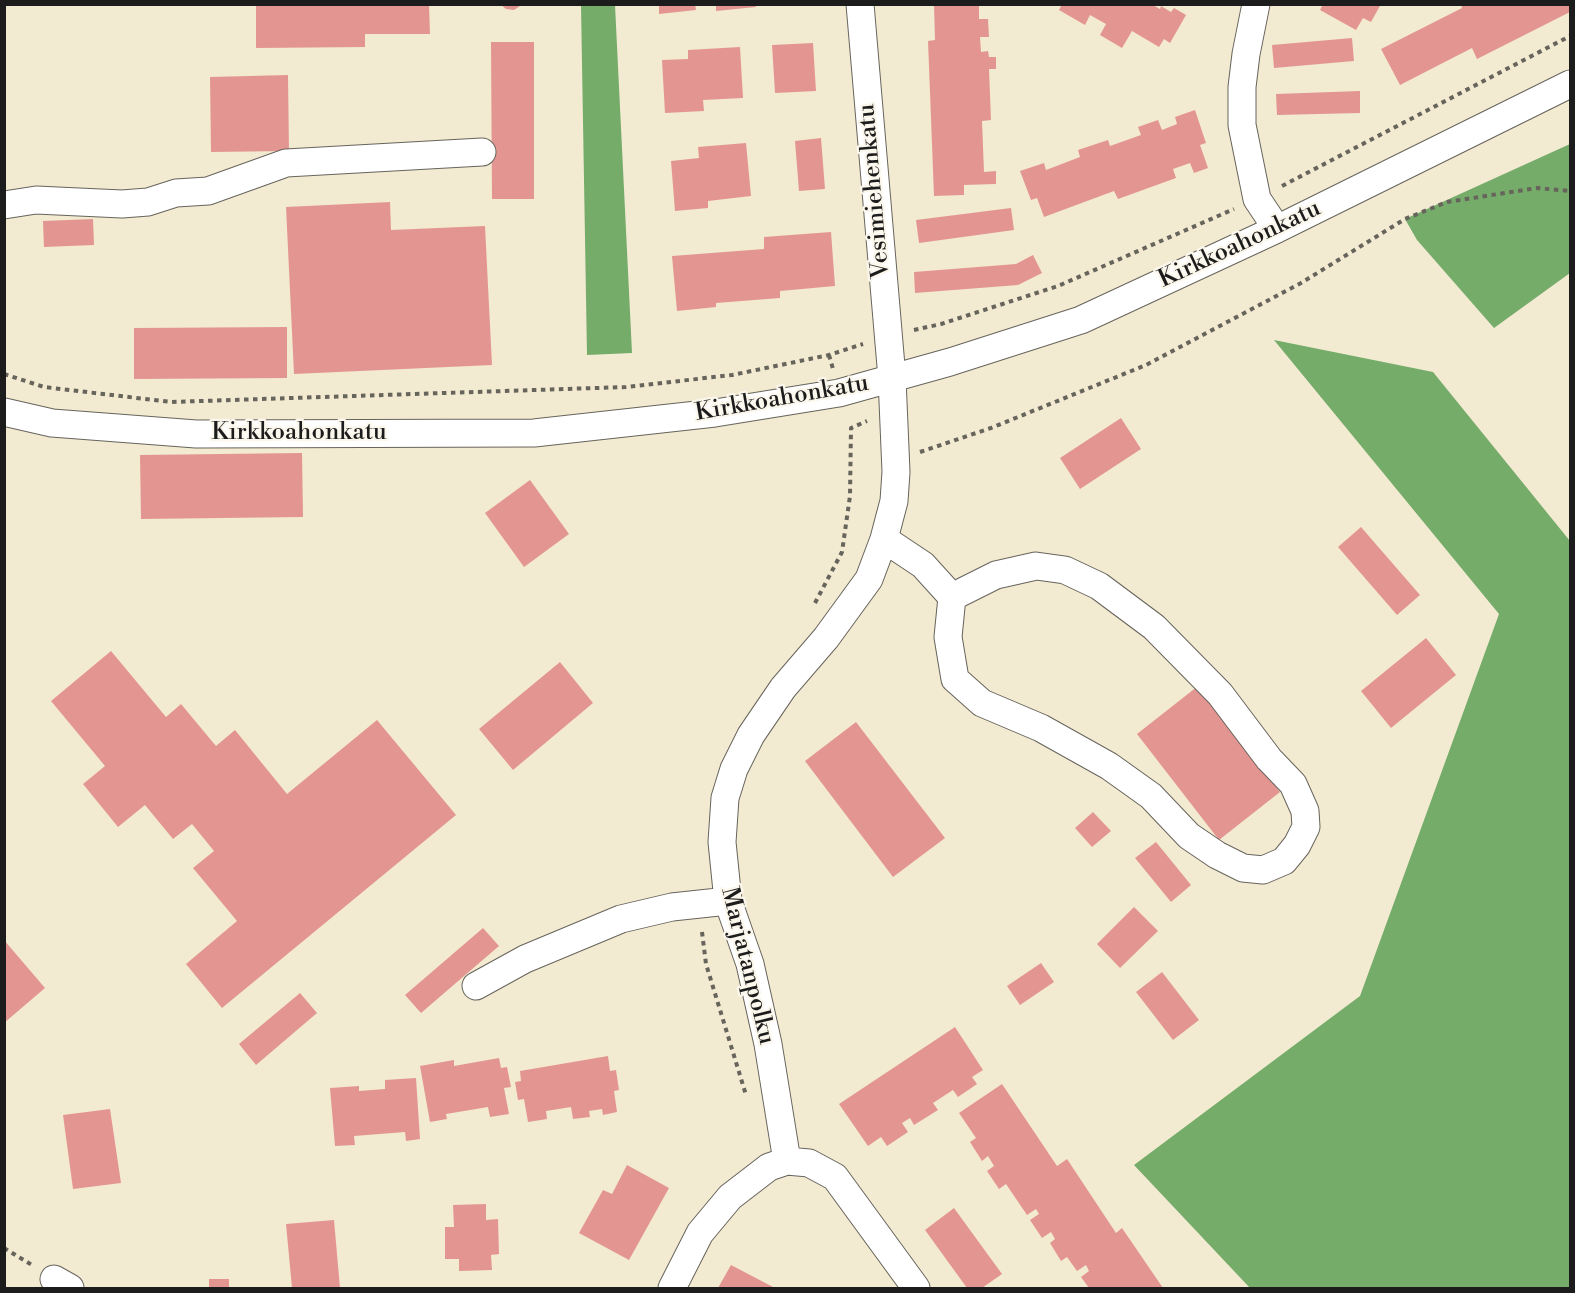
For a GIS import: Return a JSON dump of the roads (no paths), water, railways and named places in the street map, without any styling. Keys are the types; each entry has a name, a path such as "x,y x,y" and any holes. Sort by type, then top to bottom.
{"street":[{"name":"Vesimiehenkatu","path":"860,4 892,378"},
{"path":"1256,4 1242,87 1242,125 1257,199 1277,229"},
{"name":"Kirkkoahonkatu","path":"4,412 52,423 196,434 534,433 716,413 839,393 950,363 1081,320 1277,229 1570,84"},
{"path":"4,205 36,200 122,204 148,202 176,193 208,191 286,163 482,152"},
{"name":"Marjatanpolku","path":"787,1161 768,1044 750,964 728,901 722,842 725,798 734,769 751,735 783,688 826,638 869,579 884,539 894,501 892,378"},
{"path":"884,539 923,565 952,597 948,637 955,679 982,703 1041,728 1108,766 1151,796 1189,836 1217,855 1243,868 1263,870 1284,861 1297,845 1306,827 1305,811 1293,784 1269,759 1220,694 1154,627 1099,586 1065,570 1036,566 996,575 952,597"},
{"path":"476,986 566,940 621,919 672,907 728,901"},
{"path":"672,1288 700,1233 730,1197 769,1167 787,1161 809,1163 835,1177 916,1288"}]}
